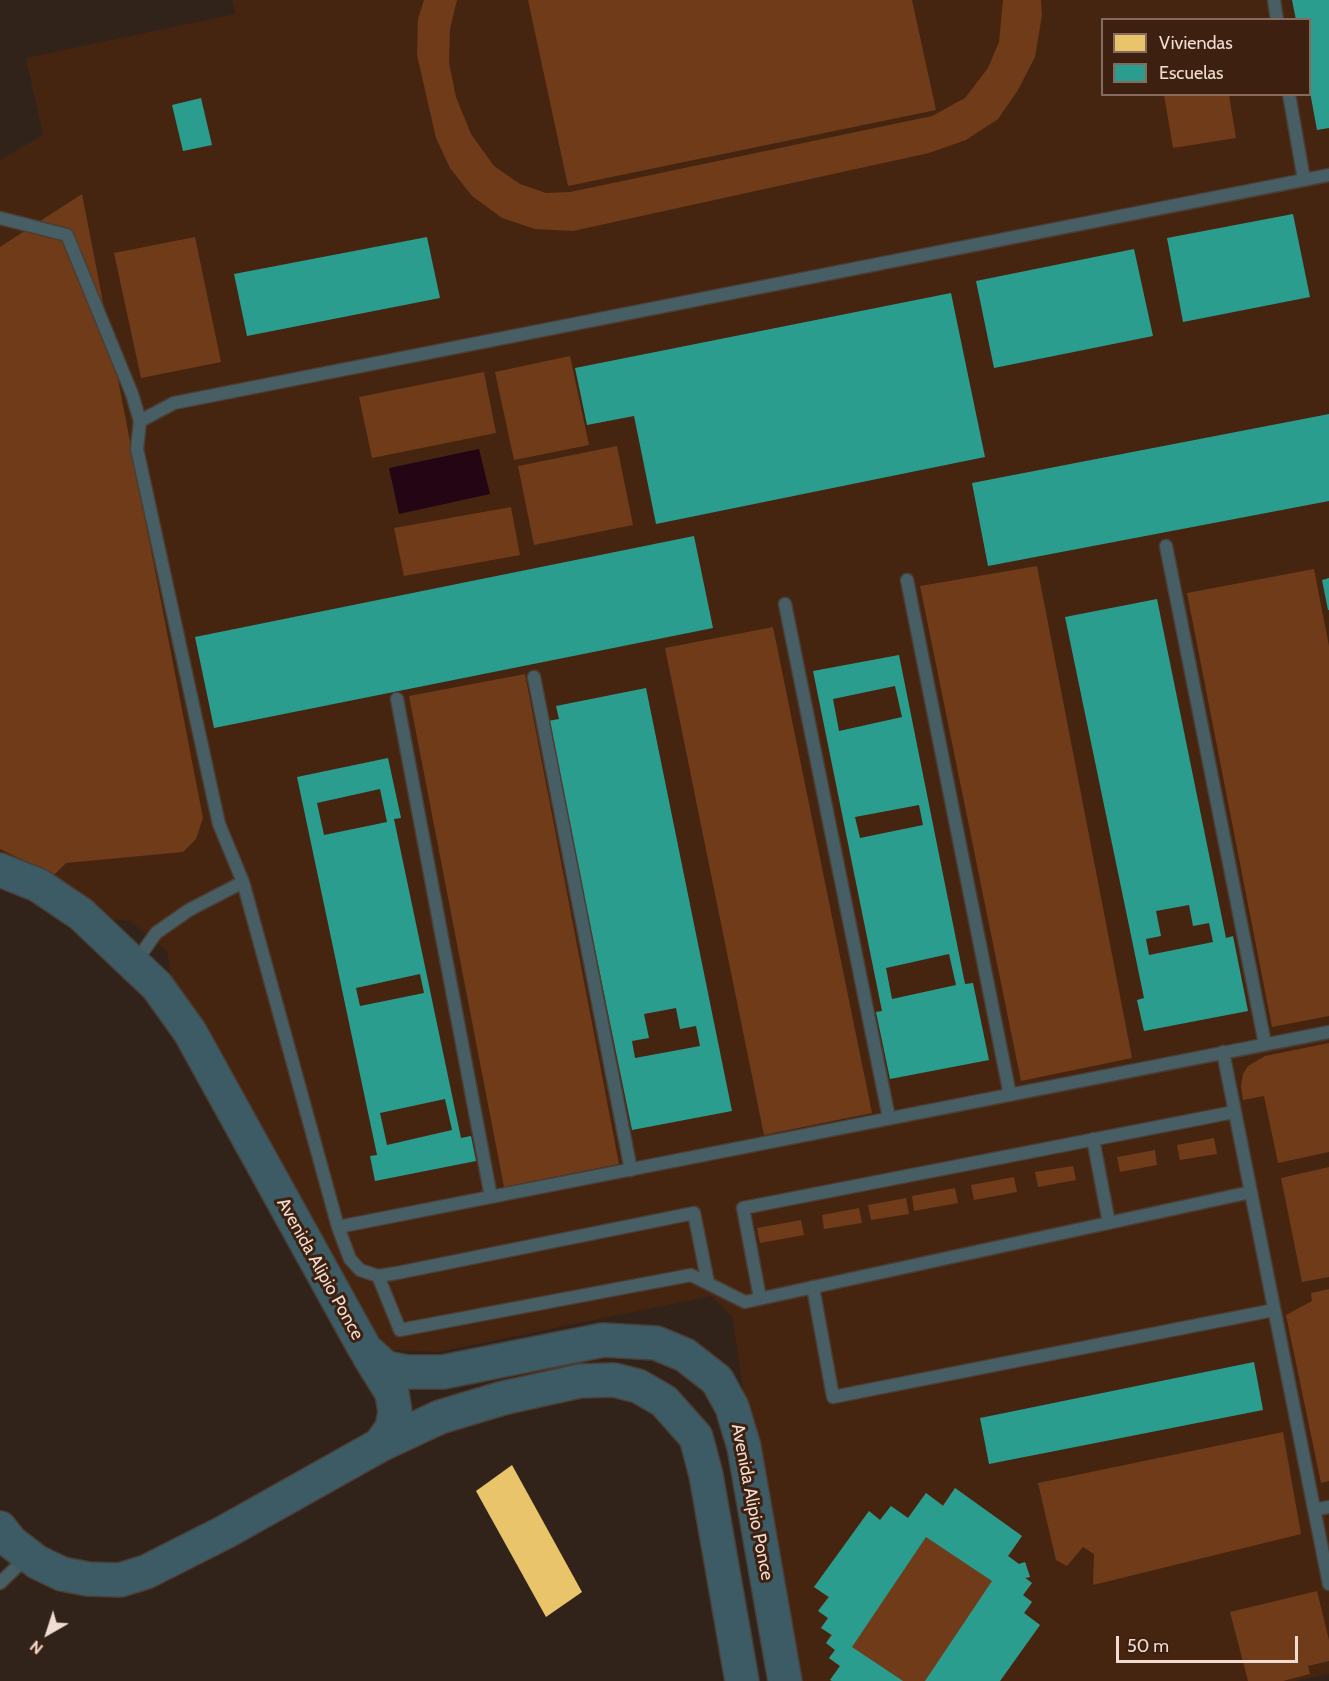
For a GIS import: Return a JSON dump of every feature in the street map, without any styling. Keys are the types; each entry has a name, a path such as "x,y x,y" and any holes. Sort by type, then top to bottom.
{"main road":[{"name":"Avenida Alipio Ponce","path":"0,870 38,885 81,914 157,986 190,1032 365,1349 386,1368 407,1372 443,1372 603,1340 656,1343 685,1355 717,1380 732,1407 744,1446 785,1681"},
{"path":"365,1349 392,1393 395,1412 392,1428 380,1445"},
{"path":"0,1528 11,1542 29,1556 63,1574 88,1579 120,1580 146,1572 225,1532 380,1445 440,1417 503,1398 580,1380 614,1380 630,1384 664,1401 681,1416 696,1437 706,1475 742,1681"}],"lane":[{"path":"1274,0 1277,18"},
{"path":"1289,96 1304,180"},
{"path":"140,421 174,403 1329,175"},
{"path":"0,218 67,235 132,394 140,421 137,449 216,813 243,882 338,1227 350,1259 360,1270 378,1276 694,1212 708,1283"},
{"path":"1166,546 1265,1044"},
{"path":"907,580 1010,1095"},
{"path":"785,604 889,1118"},
{"path":"534,677 631,1170"},
{"path":"397,699 491,1197"},
{"path":"135,963 156,933 189,910 243,882"},
{"path":"338,1227 1329,1032"},
{"path":"1223,1052 1329,1584"},
{"path":"760,1298 743,1208 1234,1112"},
{"path":"1093,1139 1109,1223"},
{"path":"378,1276 400,1330 691,1275 745,1302 1251,1192"},
{"path":"813,1287 833,1397 1274,1310"},
{"path":"1314,1510 1329,1507"},
{"path":"0,1583 29,1556"}],"shaded area":[{"path":"232,0 1329,0 1329,1674 1295,1681 801,1681 747,1414 732,1316 711,1296 437,1352 378,1349 172,983 167,951 130,921 102,919 0,858 0,160 43,135 26,58 235,14"},
{"path":"424,0 457,0 450,29 449,63 456,97 471,134 494,166 520,184 546,193 570,192 932,116 965,98 988,68 999,42 1003,0 1041,0 1042,15 1035,57 1018,90 998,119 966,140 929,153 573,231 535,229 502,218 472,196 450,168 436,138 417,55 418,19"},
{"path":"528,0 912,0 936,110 568,186"},
{"path":"1164,96 1229,96 1236,138 1173,148"},
{"path":"82,194 203,818 196,839 183,852 66,863 54,875 0,849 0,247"},
{"path":"195,237 221,362 141,378 114,253"},
{"path":"570,356 589,445 514,460 495,372"},
{"path":"484,372 496,433 372,458 359,397"},
{"path":"617,446 633,525 534,545 518,466"},
{"path":"479,449 490,494 399,514 389,468"},
{"path":"511,507 520,555 404,576 394,528"},
{"path":"1037,566 1132,1058 1021,1081 920,586"},
{"path":"1314,569 1329,646 1329,1016 1272,1027 1187,593"},
{"path":"773,627 872,1113 764,1135 665,648"},
{"path":"525,674 619,1164 504,1187 409,696"},
{"path":"1329,1043 1329,1152 1278,1163 1264,1096 1243,1100 1241,1086 1243,1074 1248,1066 1265,1056"},
{"path":"1214,1138 1217,1154 1180,1160 1177,1145"},
{"path":"1155,1150 1157,1165 1120,1172 1117,1157"},
{"path":"1073,1166 1076,1180 1038,1187 1035,1172"},
{"path":"1329,1167 1329,1277 1302,1282 1281,1178"},
{"path":"1014,1177 1017,1192 974,1200 971,1185"},
{"path":"955,1188 958,1203 914,1211 912,1196"},
{"path":"906,1198 909,1214 871,1220 868,1205"},
{"path":"859,1208 862,1223 824,1229 822,1215"},
{"path":"801,1220 804,1235 760,1243 757,1228"},
{"path":"1329,1289 1329,1481 1321,1483 1286,1315 1312,1301 1311,1293"},
{"path":"1283,1432 1301,1534 1093,1585 1094,1554 1083,1547 1067,1566 1056,1560 1038,1483"},
{"path":"955,1488 1022,1536 1008,1556 1019,1564 1025,1562 1030,1577 1026,1578 1032,1583 1023,1595 1032,1602 1024,1613 1040,1625 1000,1681 830,1680 840,1666 829,1658 835,1650 826,1643 831,1635 821,1628 828,1618 818,1611 828,1597 814,1587 869,1511 880,1520 891,1506 908,1518 926,1493 943,1505"},
{"path":"1317,1591 1329,1640 1329,1661 1308,1666 1310,1674 1283,1681 1248,1681 1230,1612"}],"building: Viviendas":[{"path":"512,1465 582,1592 546,1617 476,1491"}],"building: Escuelas":[{"path":"1292,0 1329,0 1329,128 1317,130 1311,96 1311,18 1296,18"},
{"path":"201,98 212,145 183,151 172,105"},
{"path":"1293,214 1310,297 1183,322 1167,238"},
{"path":"427,237 440,298 247,336 234,274"},
{"path":"1134,249 1153,336 994,368 976,281"},
{"path":"951,293 985,457 656,524 634,416 587,425 575,368"},
{"path":"1329,414 1329,501 988,566 972,483"},
{"path":"694,536 713,628 214,728 195,637"},
{"path":"1329,578 1329,610 1328,610 1322,580"},
{"path":"1157,599 1226,938 1233,936 1248,1011 1144,1031 1137,1000 1144,998 1065,617","holes":["1189,905 1193,926 1209,923 1213,942 1149,955 1146,939 1161,936 1156,911"]},
{"path":"899,655 965,984 973,983 989,1060 890,1079 876,1012 882,1011 813,671","holes":["895,686 902,717 839,731 833,699","919,805 923,825 860,838 855,817","949,954 956,985 892,999 886,968"]},
{"path":"646,688 732,1111 632,1130 548,721 559,719 556,706","holes":["676,1008 680,1029 696,1026 700,1046 635,1058 632,1041 649,1038 644,1014"]},
{"path":"388,758 401,818 394,819 461,1138 471,1136 476,1161 375,1181 370,1156 377,1155 297,777","holes":["380,789 387,822 324,835 317,803","420,974 424,993 360,1006 356,988","445,1099 452,1130 387,1145 380,1113"]},
{"path":"1254,1362 1263,1410 989,1464 980,1418"},
{"path":"955,1488 1022,1536 1008,1556 1019,1564 1025,1562 1030,1577 1025,1578 1032,1583 1023,1595 1032,1602 1024,1613 1040,1625 1000,1681 925,1681 992,1581 926,1537 852,1647 903,1681 830,1680 840,1666 829,1658 835,1650 826,1643 832,1635 821,1628 828,1618 818,1611 829,1597 814,1587 869,1511 880,1520 891,1506 908,1518 926,1493 943,1506"}]}
